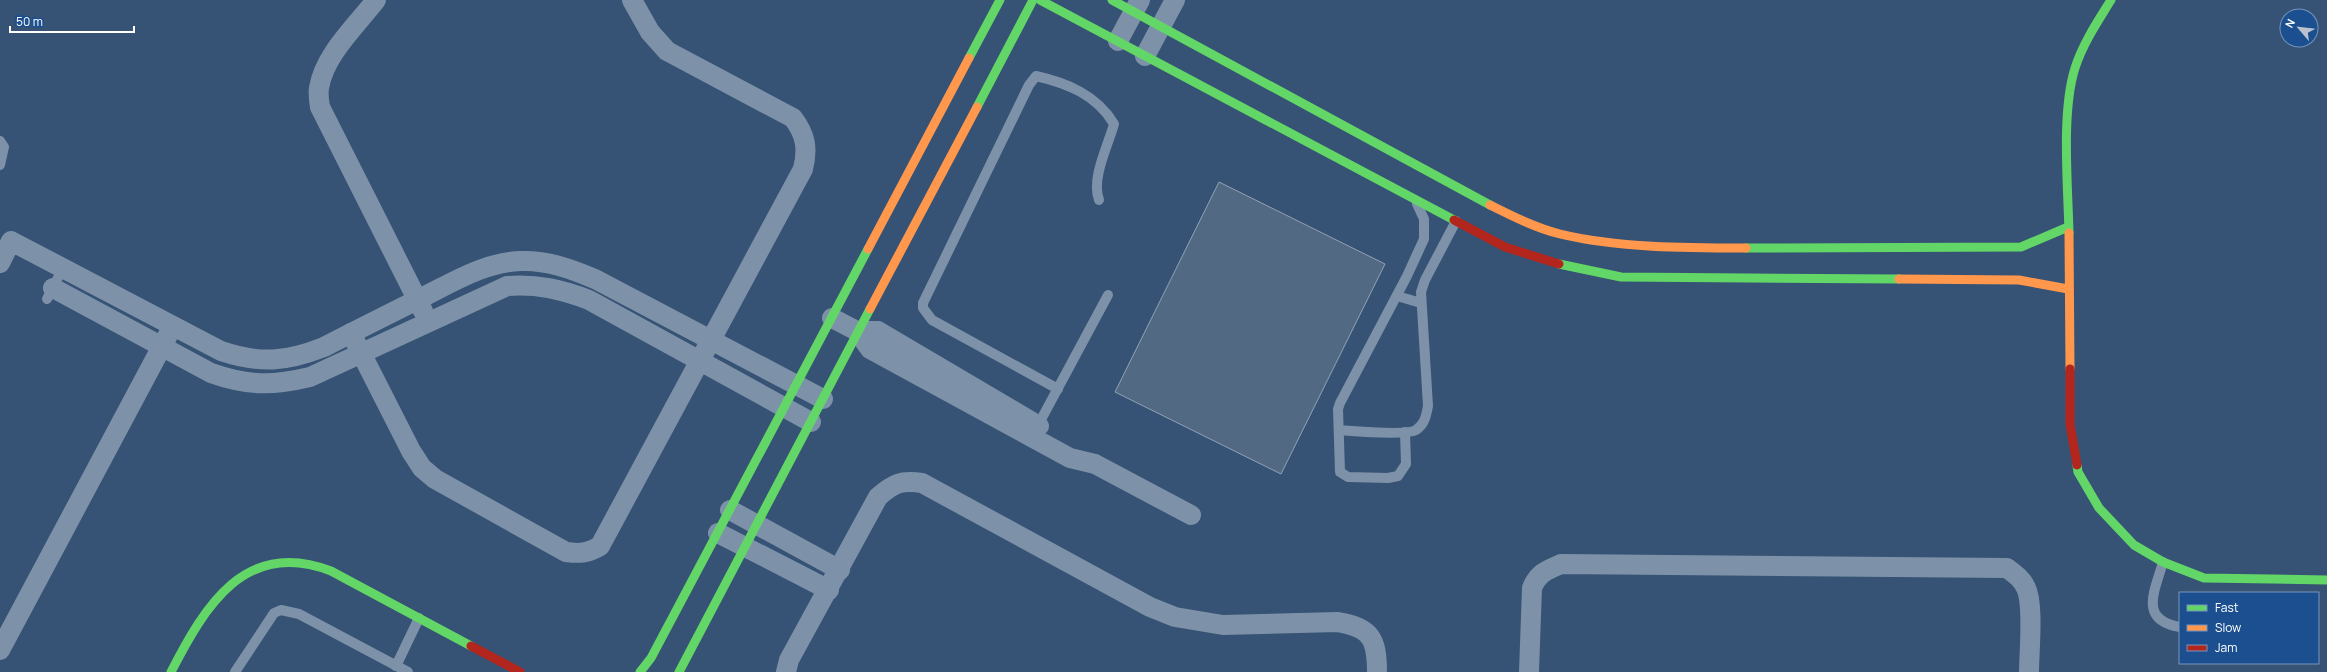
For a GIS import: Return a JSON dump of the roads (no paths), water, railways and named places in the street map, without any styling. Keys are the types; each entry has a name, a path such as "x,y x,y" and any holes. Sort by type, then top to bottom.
{"street":[{"path":"376,0 333,55 322,73 318,90 320,107 428,322"},
{"path":"351,333 411,451 422,468 446,485 566,552 579,554 591,551 600,546 608,534 803,169 807,154 806,140 801,128 793,118 667,51 650,32 632,0"},
{"path":"640,672 651,658 718,533 1000,0"},
{"path":"679,672 811,422 857,331 1034,0"},
{"path":"1040,0 1505,247 1545,261 1621,277 2019,280 2068,289"},
{"path":"1112,0 1137,6 1161,26 1513,217 1560,234 1621,243 1708,248 2021,247 2068,227"},
{"path":"1145,56 1175,0"},
{"path":"2112,0 2091,32 2075,68 2068,110 2070,424 2078,472 2099,508 2134,545 2163,562 2204,578 2254,584 2327,580"},
{"path":"1118,41 1137,6"},
{"path":"0,263 5,239 221,350 243,358 262,360 299,356 351,333 471,274 497,263 522,261 549,263 572,269 595,279 823,399"},
{"path":"50,294 162,346 211,372 236,381 261,385 285,383 310,378 507,286 528,285 550,287 589,300 811,422"},
{"path":"832,318 857,331 870,349 1035,431 1070,458 1095,464 1191,515"},
{"path":"0,650 173,326"},
{"path":"786,672 789,660 840,570 878,497 892,484 907,481 922,483 1150,607 1175,618 1223,625 1337,622 1354,625 1365,631 1372,639 1377,652 1377,672"},
{"path":"730,510 840,570"},
{"path":"718,533 829,590"},
{"path":"171,672 203,612 218,594 236,578 259,568 280,563 306,563 332,571 520,672"},
{"path":"1529,672 1532,588 1536,579 1544,571 1561,564 2007,568 2017,575 2026,589 2029,605 2029,672"}],"lane":[{"path":"1058,389 932,320 923,308 923,303 1015,113 1036,76 1085,93 1100,104 1114,124 1096,179 1096,192 1100,200"},
{"path":"0,141 4,147 0,165"},
{"path":"1405,432 1406,464 1398,476 1388,478 1348,477 1343,475 1340,468 1340,403 1397,296 1424,239 1424,219 1414,199"},
{"path":"1339,430 1405,432 1416,430 1426,418 1428,406 1421,303 1425,280 1456,221"},
{"path":"50,294 63,268"},
{"path":"1035,431 1108,295"},
{"path":"1397,296 1421,303"},
{"path":"2163,562 2151,605 2154,614 2161,622 2179,627"},
{"path":"235,672 274,613 281,610 299,614 408,672"},
{"path":"396,666 419,618"}]}
